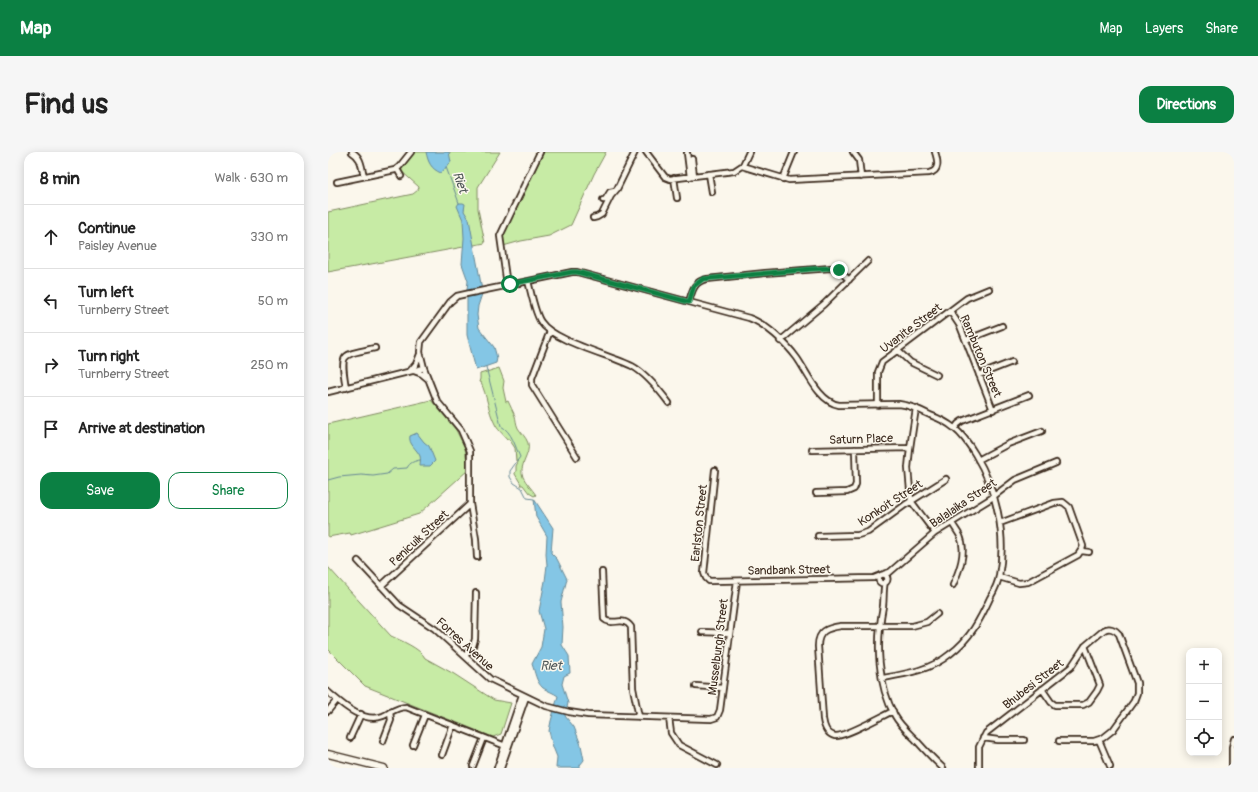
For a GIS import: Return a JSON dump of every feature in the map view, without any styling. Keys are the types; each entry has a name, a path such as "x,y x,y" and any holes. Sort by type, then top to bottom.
{"street":[{"path":"352,152 360,159 364,176"},
{"path":"337,182 396,169 411,152"},
{"path":"507,285 500,236 540,152"},
{"path":"593,218 602,214 635,152"},
{"path":"646,152 669,179 734,171 742,166 749,152"},
{"path":"783,179 794,152"},
{"path":"853,152 859,160 861,176"},
{"path":"742,166 783,179 791,180 933,172 938,165 935,152"},
{"path":"687,153 692,176"},
{"path":"692,159 692,176"},
{"path":"396,169 401,176"},
{"path":"709,174 712,192"},
{"path":"674,178 677,198"},
{"path":"603,200 605,200 612,190 615,190"},
{"path":"780,341 824,304 868,262"},
{"path":"689,302 695,285 701,280 707,279 831,268 840,271 849,280"},
{"path":"477,557 476,532 470,504 470,456 468,444 461,430 440,405 424,368 420,348 421,342 449,303 457,296 577,272 757,322 767,327 796,357 810,380 829,401 834,404 899,404 916,408 955,428 967,442 978,460 994,496 1000,523 1001,553 999,577 979,622 960,646 945,658 932,665 910,673 883,678"},
{"path":"528,281 539,320 550,331 558,336 633,367 659,390 669,403"},
{"name":"Uvanite Street","path":"878,405 878,368 882,362 969,297 989,289"},
{"name":"Rambuton Street","path":"950,311 959,324 966,340 993,410"},
{"path":"966,340 1002,326"},
{"path":"550,331 532,379 532,385 577,457"},
{"path":"346,388 342,362 344,357 350,354 375,348"},
{"path":"897,350 910,362 937,375"},
{"path":"411,371 421,354"},
{"path":"979,375 1012,362"},
{"path":"328,392 424,368"},
{"path":"411,371 422,374 428,379"},
{"path":"955,428 960,423 1029,395"},
{"path":"916,408 908,468 911,501 935,533"},
{"path":"978,460 1008,444 1042,431"},
{"name":"Saturn Place","path":"812,450 910,448"},
{"path":"816,493 847,492 854,489 856,484 855,449"},
{"name":"Balalaika Street","path":"883,580 890,572 935,533 994,496 1015,480 1056,464"},
{"name":"Earlston Street","path":"706,578 704,573 714,470"},
{"name":"Konkoit Street","path":"818,536 858,535 864,533 946,479"},
{"path":"999,577 1019,583 1028,582 1076,556 1082,551 1083,546 1071,511 1068,505 1063,502 1054,503 1000,523"},
{"name":"Penicuik Street","path":"382,586 470,504"},
{"path":"952,523 960,537 962,548 960,568 953,585"},
{"path":"1082,551 1089,552"},
{"name":"Forres Avenue","path":"358,561 400,605 435,629 490,680 551,708 588,715 639,717 711,719 715,718 718,714"},
{"path":"602,572 604,619 608,622 625,622 631,627 633,692 639,717"},
{"name":"Sandbank Street","path":"706,578 712,581 874,578 883,580"},
{"path":"883,580 884,597 879,625 879,657 886,693 898,720 942,768"},
{"name":"Musselburgh Street","path":"718,714 720,710 737,581"},
{"path":"465,656 473,646 475,639 476,593"},
{"path":"893,711 840,735 834,736 826,731 824,726 818,646 820,634 825,630 836,627 879,625 912,626 927,622 937,614"},
{"name":"Bhubesi Street","path":"983,738 989,730 1071,667 1086,646 1105,630 1110,628 1116,630 1120,637 1137,683 1137,693 1132,704 1113,730 1107,736 1099,740"},
{"path":"702,632 730,633"},
{"path":"1042,689 1052,702 1056,704 1083,705 1089,702 1098,691 1100,685 1086,646"},
{"path":"696,686 723,688"},
{"path":"328,692 348,709 369,717 376,718 406,707 506,746"},
{"path":"497,768 524,696"},
{"path":"328,711 337,700"},
{"path":"383,741 391,720 390,712"},
{"path":"350,738 361,714"},
{"path":"413,745 425,715"},
{"path":"668,718 671,733 679,745 717,765"},
{"path":"442,755 453,725"},
{"path":"473,766 484,738"},
{"path":"979,768 979,747 983,738 998,740 1024,740"},
{"path":"1232,768 1232,747 1234,739"},
{"path":"1059,740 1099,740 1110,766"},
{"path":"501,768 506,746"},
{"path":"328,754 384,768"}],"green space":[{"path":"414,152 500,152 478,187 478,209 485,243 328,272 328,212 413,194 419,187 400,170"},
{"path":"544,152 606,152 594,174 571,225 549,236 503,246 503,234"},
{"path":"499,368 504,381 503,388 506,402 508,401 515,416 518,428 528,443 528,452 523,464 522,473 524,479 536,495 534,496 529,493 523,485 520,485 521,484 515,474 518,462 516,461 515,448 509,439 507,439 496,426 483,388 479,382 480,374"},
{"path":"431,400 456,430 465,448 468,470 419,514 351,535 350,533 328,537 328,424"},
{"path":"328,567 391,636 415,648 425,658 454,674 494,700 511,703 501,734 493,737 365,686 328,649"}],"water":[{"path":"426,152 449,152 451,162 441,173 430,165"},
{"name":"Riet","path":"459,203 465,204 464,211 469,219 481,284 482,294 477,315 479,328 494,347 497,358 496,363 476,370 467,335 468,281 462,264 464,238 463,220 457,206"},
{"path":"417,433 429,446 435,461 430,466 420,466 419,453 410,442 410,436"},
{"name":"Riet","path":"534,499 553,528 551,553 557,559 567,579 561,602 563,627 562,645 569,656 570,673 564,676 562,684 568,703 565,716 574,727 581,745 584,760 580,765 580,768 556,768 557,757 549,731 558,696 541,686 537,680 532,664 541,647 544,629 539,611 547,565 547,536 536,517"}],"waterway":[{"name":"Riet","path":"446,167 459,203"},
{"name":"Riet","path":"486,367 501,426 511,436 520,457 510,471 510,477 514,483 522,488 527,498 534,499"},
{"path":"328,480 339,477 387,474 393,469 407,468 414,461 420,460"}],"route":[{"path":"510,284 577,272 689,302 694,286 703,279 812,269 835,268 839,270"}]}
